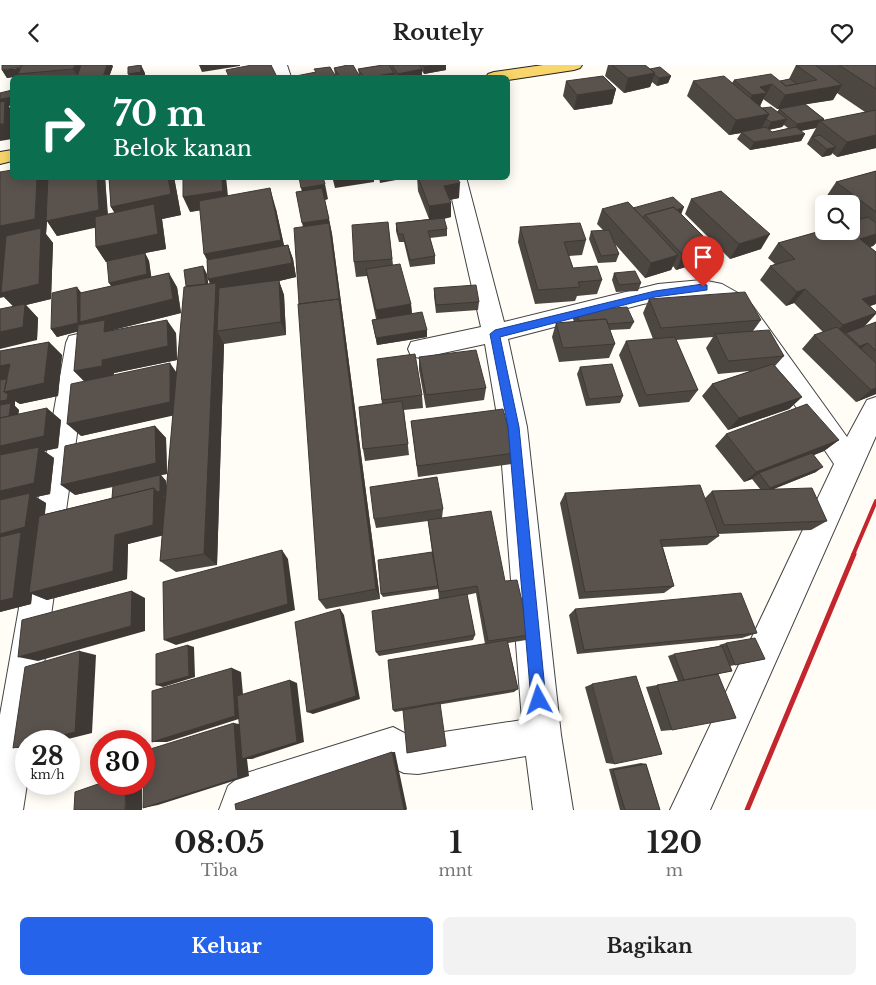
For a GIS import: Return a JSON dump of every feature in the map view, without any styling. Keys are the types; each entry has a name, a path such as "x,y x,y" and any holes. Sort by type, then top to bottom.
{"main road":[{"path":"507,75 574,65"}],"street":[{"path":"457,180 495,334 513,427 542,735 553,810"},
{"path":"420,349 495,334 655,294 703,287 715,290 728,297 744,311 849,462"},
{"path":"3,810 78,343"},
{"path":"690,810 849,462 876,408"},
{"path":"239,810 242,800 257,788 393,747 404,754 418,755 542,735"}],"building":[{"path":"2,65 22,65 21,67 2,70"},
{"path":"22,65 75,65 73,69 18,74"},
{"path":"81,65 107,65 104,75 78,75"},
{"path":"141,65 141,72 128,74 128,67"},
{"path":"252,65 271,65 276,75 228,75 226,70"},
{"path":"353,65 359,75 339,75 334,68"},
{"path":"389,65 394,73 362,75 358,69"},
{"path":"392,65 419,65 422,69 398,74"},
{"path":"612,65 645,65 655,73 628,78"},
{"path":"796,65 815,65 842,85 785,95 772,84 760,87 767,93 752,95 734,80 771,74 786,86 817,80"},
{"path":"839,65 876,65 876,89"},
{"path":"330,67 335,75 301,75 316,72 314,69"},
{"path":"660,67 671,76 659,78 650,69"},
{"path":"603,76 616,89 577,95 566,81"},
{"path":"724,76 769,114 736,120 693,81"},
{"path":"790,79 797,84 786,86 780,81"},
{"path":"10,90 10,97 0,99 0,93"},
{"path":"5,101 4,124 0,124 0,102"},
{"path":"805,104 824,119 797,124 779,109"},
{"path":"771,107 787,119 771,122 766,119 769,114 762,108"},
{"path":"876,110 876,135 847,142 820,121"},
{"path":"766,127 772,132 796,127 805,134 754,142 741,132"},
{"path":"820,135 836,147 827,149 812,137"},
{"path":"10,170 10,180 37,180 35,219 0,226 0,172"},
{"path":"876,171 876,212 860,200 860,195 853,195 836,182"},
{"path":"48,180 97,180 99,210 46,221"},
{"path":"109,180 169,180 171,194 111,207"},
{"path":"183,180 222,180 223,191 183,197"},
{"path":"300,180 324,180 325,184 301,188"},
{"path":"419,180 458,180 460,183 444,186 451,203 429,206"},
{"path":"270,188 281,240 204,254 199,201"},
{"path":"322,188 329,219 302,223 296,192"},
{"path":"721,191 770,234 739,244 691,199"},
{"path":"673,197 684,207 676,210 674,207 645,215 643,218 633,208"},
{"path":"628,202 678,255 651,263 602,209"},
{"path":"154,204 158,234 96,247 95,217"},
{"path":"674,207 713,246 683,255 645,215"},
{"path":"868,217 876,223 876,234 860,239 860,219"},
{"path":"444,218 447,229 428,231 435,256 410,260 403,234 398,234 396,223"},
{"path":"388,222 392,259 354,262 352,225"},
{"path":"329,223 340,304 339,299 299,304 294,228"},
{"path":"580,223 586,240 564,242 573,268 597,266 602,280 578,282 580,287 538,290 520,227"},
{"path":"41,228 39,284 1,293 6,236"},
{"path":"609,230 619,254 601,256 591,231"},
{"path":"815,233 815,240 860,239 876,252 876,295 862,299 876,313 843,325 805,289 797,292 770,266 795,259 778,243"},
{"path":"288,245 292,263 208,279 207,260"},
{"path":"145,253 147,274 109,283 107,261"},
{"path":"400,264 411,304 376,310 366,269"},
{"path":"203,266 206,284 186,286 184,270"},
{"path":"635,271 641,283 619,285 614,273"},
{"path":"169,273 173,299 80,322 80,293"},
{"path":"279,280 281,322 217,331 219,288"},
{"path":"216,283 204,554 160,561 184,287"},
{"path":"476,285 479,302 436,305 434,288"},
{"path":"77,287 78,323 51,329 52,293"},
{"path":"745,292 761,320 661,328 649,299"},
{"path":"339,299 376,589 319,600 298,304"},
{"path":"25,304 23,327 0,332 0,309"},
{"path":"627,307 634,322 608,324 606,319 579,321 575,311"},
{"path":"422,312 427,330 376,338 372,320"},
{"path":"606,319 615,344 563,348 556,323"},
{"path":"105,320 104,332 167,320 168,346 102,360 102,366 74,371 78,325"},
{"path":"876,322 876,351 868,343 860,346 846,333"},
{"path":"837,327 876,363 876,388 871,390 814,335"},
{"path":"769,330 784,356 728,361 715,334"},
{"path":"675,337 698,390 646,395 626,341"},
{"path":"49,342 44,383 4,392 10,364 0,366 0,351"},
{"path":"476,350 486,388 426,395 419,357"},
{"path":"415,354 422,395 382,400 377,359"},
{"path":"170,363 170,402 67,424 71,384"},
{"path":"612,364 623,396 589,399 580,367"},
{"path":"773,364 802,397 739,418 712,384"},
{"path":"7,379 4,392 8,394 7,400 0,401 0,380"},
{"path":"402,401 408,444 363,449 359,407"},
{"path":"11,403 9,416 0,418 0,405"},
{"path":"807,404 839,440 756,472 726,434"},
{"path":"47,408 44,436 0,446 0,418"},
{"path":"503,409 515,453 417,466 411,421"},
{"path":"155,426 156,463 61,485 65,446"},
{"path":"39,447 34,483 0,491 0,455"},
{"path":"812,453 823,467 770,488 759,473"},
{"path":"160,475 160,491 157,492 154,488 112,498 113,486"},
{"path":"437,477 443,509 374,519 370,487"},
{"path":"700,485 719,536 660,540 674,586 585,592 565,493"},
{"path":"154,488 153,525 115,535 113,571 29,593 39,516"},
{"path":"812,488 827,521 724,525 712,491"},
{"path":"30,493 25,527 0,534 0,500"},
{"path":"491,511 505,581 517,580 530,635 488,641 477,586 439,592 428,520"},
{"path":"21,532 13,598 0,601 0,537"},
{"path":"282,550 288,604 164,640 163,582"},
{"path":"432,552 438,586 381,594 378,560"},
{"path":"132,591 131,626 18,657 22,620"},
{"path":"741,593 757,633 584,650 575,609"},
{"path":"467,594 475,635 376,652 372,611"},
{"path":"340,609 356,696 307,712 295,622"},
{"path":"755,638 765,659 735,665 726,643"},
{"path":"507,640 518,689 393,710 388,660"},
{"path":"188,645 189,676 156,685 156,654"},
{"path":"722,646 732,671 684,680 674,654"},
{"path":"80,651 75,730 16,730 25,667"},
{"path":"232,668 235,716 155,741 155,730 152,730 152,691"},
{"path":"718,674 736,718 672,730 657,685"},
{"path":"636,676 662,754 614,764 592,684"},
{"path":"290,680 297,742 242,759 237,696"},
{"path":"440,703 446,746 407,753 403,710"},
{"path":"234,723 238,778 143,808 143,795 155,795 155,748"},
{"path":"392,752 404,810 236,810 235,804"},
{"path":"646,764 660,810 625,810 613,770"},
{"path":"90,787 90,795 126,795 125,810 74,810 75,795 80,795 80,790"}],"railway":[{"path":"853,555 876,501"},
{"path":"747,810 854,554"}],"route":[{"path":"539,700 513,427 495,334 655,294 703,287"}]}
